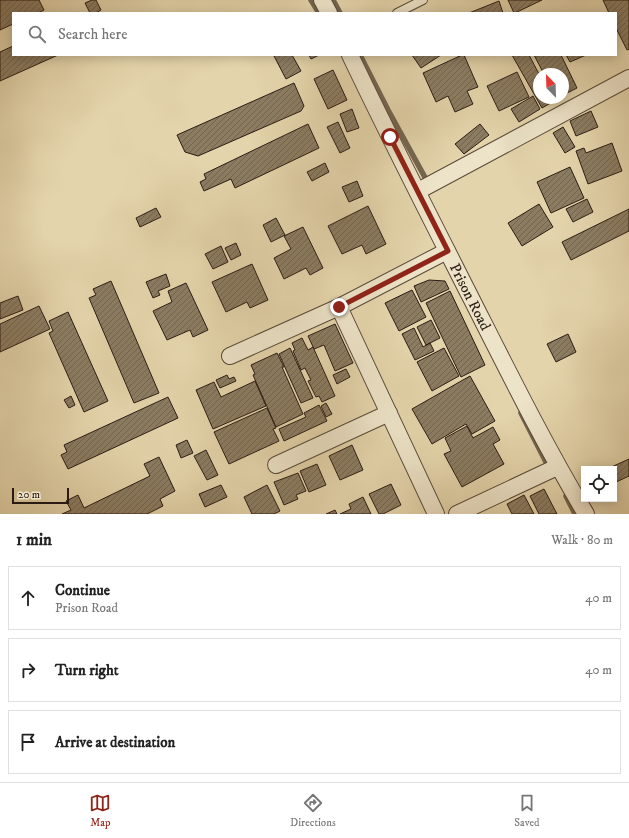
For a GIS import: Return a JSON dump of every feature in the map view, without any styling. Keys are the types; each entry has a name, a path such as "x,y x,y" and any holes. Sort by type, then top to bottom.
{"street":[{"path":"322,0 328,12"},
{"name":"Prison Road","path":"350,56 557,467 586,514"},
{"path":"418,191 629,78"},
{"path":"230,356 339,307 448,251"},
{"path":"339,307 436,514"},
{"path":"276,465 389,413"},
{"path":"457,514 557,467"}],"lane":[{"path":"399,12 423,0"}],"building":[{"path":"0,0 39,0 44,10 40,12 12,12 12,24 0,30"},
{"path":"96,0 101,10 98,12 90,12 85,3"},
{"path":"508,0 542,0 517,12 514,12"},
{"path":"603,0 629,0 629,49 627,50 617,30 617,12 609,12"},
{"path":"499,1 503,12 472,12"},
{"path":"12,46 12,56 56,56 0,81 0,52"},
{"path":"274,56 293,56 301,71 286,79"},
{"path":"310,56 317,56 311,59"},
{"path":"413,56 439,56 421,68"},
{"path":"460,56 464,56 478,87 467,91 473,104 455,112 448,96 436,102 423,73"},
{"path":"513,56 530,56 536,68 533,68 533,92"},
{"path":"535,56 561,56 567,68 541,68"},
{"path":"567,56 584,56 570,62"},
{"path":"333,70 347,100 328,109 314,79"},
{"path":"569,71 577,88 569,92"},
{"path":"517,72 529,97 499,111 487,86"},
{"path":"294,83 304,106 301,111 198,156 185,152 177,135"},
{"path":"533,96 533,104 537,104 540,109 519,122 511,109"},
{"path":"540,104 549,104 542,108"},
{"path":"352,109 359,128 347,132 340,114"},
{"path":"591,111 598,127 576,136 570,121"},
{"path":"338,122 350,148 340,153 327,127"},
{"path":"308,124 319,148 235,188 231,179 204,191 200,182 206,179 204,174"},
{"path":"480,124 489,135 464,154 455,144"},
{"path":"563,127 575,147 565,153 553,133"},
{"path":"612,143 622,171 588,184 576,151 584,148 586,153"},
{"path":"325,163 329,172 312,181 307,172"},
{"path":"570,167 584,198 551,213 537,182"},
{"path":"357,181 363,196 349,202 342,187"},
{"path":"587,199 593,212 573,222 566,209"},
{"path":"539,204 553,227 522,246 508,223"},
{"path":"368,206 386,244 366,254 362,245 342,254 328,226"},
{"path":"156,208 161,217 140,227 136,218"},
{"path":"629,209 629,231 571,260 562,242"},
{"path":"276,218 285,235 271,242 263,225"},
{"path":"303,227 323,268 310,275 306,268 284,279 274,258 291,249 284,236"},
{"path":"236,243 241,255 231,260 225,248"},
{"path":"221,246 228,262 213,269 205,254"},
{"path":"252,264 268,300 250,308 247,302 226,312 212,282"},
{"path":"166,274 170,286 158,291 160,295 153,298 146,282"},
{"path":"429,280 445,281 449,289 421,302 414,286"},
{"path":"111,281 159,393 134,403 89,298 96,295 93,289"},
{"path":"186,283 208,330 193,337 190,330 167,340 153,311 172,302 168,291"},
{"path":"412,290 426,317 399,331 385,303"},
{"path":"450,291 485,365 461,377 426,303"},
{"path":"18,296 23,310 0,319 0,303"},
{"path":"39,306 50,329 0,352 0,324"},
{"path":"68,312 108,401 84,412 49,333 53,331 49,321"},
{"path":"431,320 440,338 426,345 417,327"},
{"path":"335,324 353,363 335,371 324,345 314,349 308,336"},
{"path":"414,328 423,347 430,343 434,351 415,360 402,334"},
{"path":"568,334 576,352 556,362 547,344"},
{"path":"302,338 308,350 313,347 335,396 322,402 319,396 316,397 308,381 311,380 305,368 301,370 293,351 295,350 292,343"},
{"path":"290,348 313,398 301,403 279,354"},
{"path":"444,348 459,376 432,391 417,362"},
{"path":"277,353 303,414 276,427 253,375 255,374 251,365"},
{"path":"346,369 350,377 337,384 333,375"},
{"path":"227,375 229,379 234,377 236,381 220,388 216,380"},
{"path":"470,376 495,421 472,434 466,424 432,444 412,409"},
{"path":"255,381 266,406 213,429 196,390 214,382 221,397"},
{"path":"71,396 75,405 69,408 64,400"},
{"path":"168,397 178,418 68,469 61,455 67,452 64,445"},
{"path":"326,403 332,414 326,417 321,406"},
{"path":"319,405 327,421 284,441 279,429 306,417 304,413"},
{"path":"267,408 276,428 273,429 279,441 229,464 214,432"},
{"path":"467,426 473,438 493,427 500,440 493,444 504,464 462,487 444,454 451,451 445,438"},
{"path":"187,440 193,453 181,458 176,445"},
{"path":"352,445 363,470 340,480 329,456"},
{"path":"206,450 218,475 207,480 194,456"},
{"path":"159,457 175,491 160,499 163,506 147,514 62,514 71,510 66,501 78,495 84,508 150,476 144,464"},
{"path":"629,459 629,476 617,482 617,466 614,466"},
{"path":"317,464 326,485 309,492 300,471"},
{"path":"298,473 306,491 296,495 298,499 284,505 274,482"},
{"path":"391,484 401,505 383,514 379,514 369,494"},
{"path":"221,485 227,497 205,507 199,494"},
{"path":"267,485 280,511 274,514 252,514 244,497"},
{"path":"544,489 557,514 539,514 530,496"},
{"path":"524,495 534,514 512,514 507,504"},
{"path":"363,497 371,514 340,514 351,509 349,504"},
{"path":"335,510 337,514 326,514"}],"waterway":[{"path":"311,0 318,12"},
{"path":"333,0 339,12"},
{"path":"361,56 427,181"},
{"path":"521,413 548,466"},
{"path":"566,496 575,514"}],"route":[{"path":"339,307 448,251 390,137"}]}
